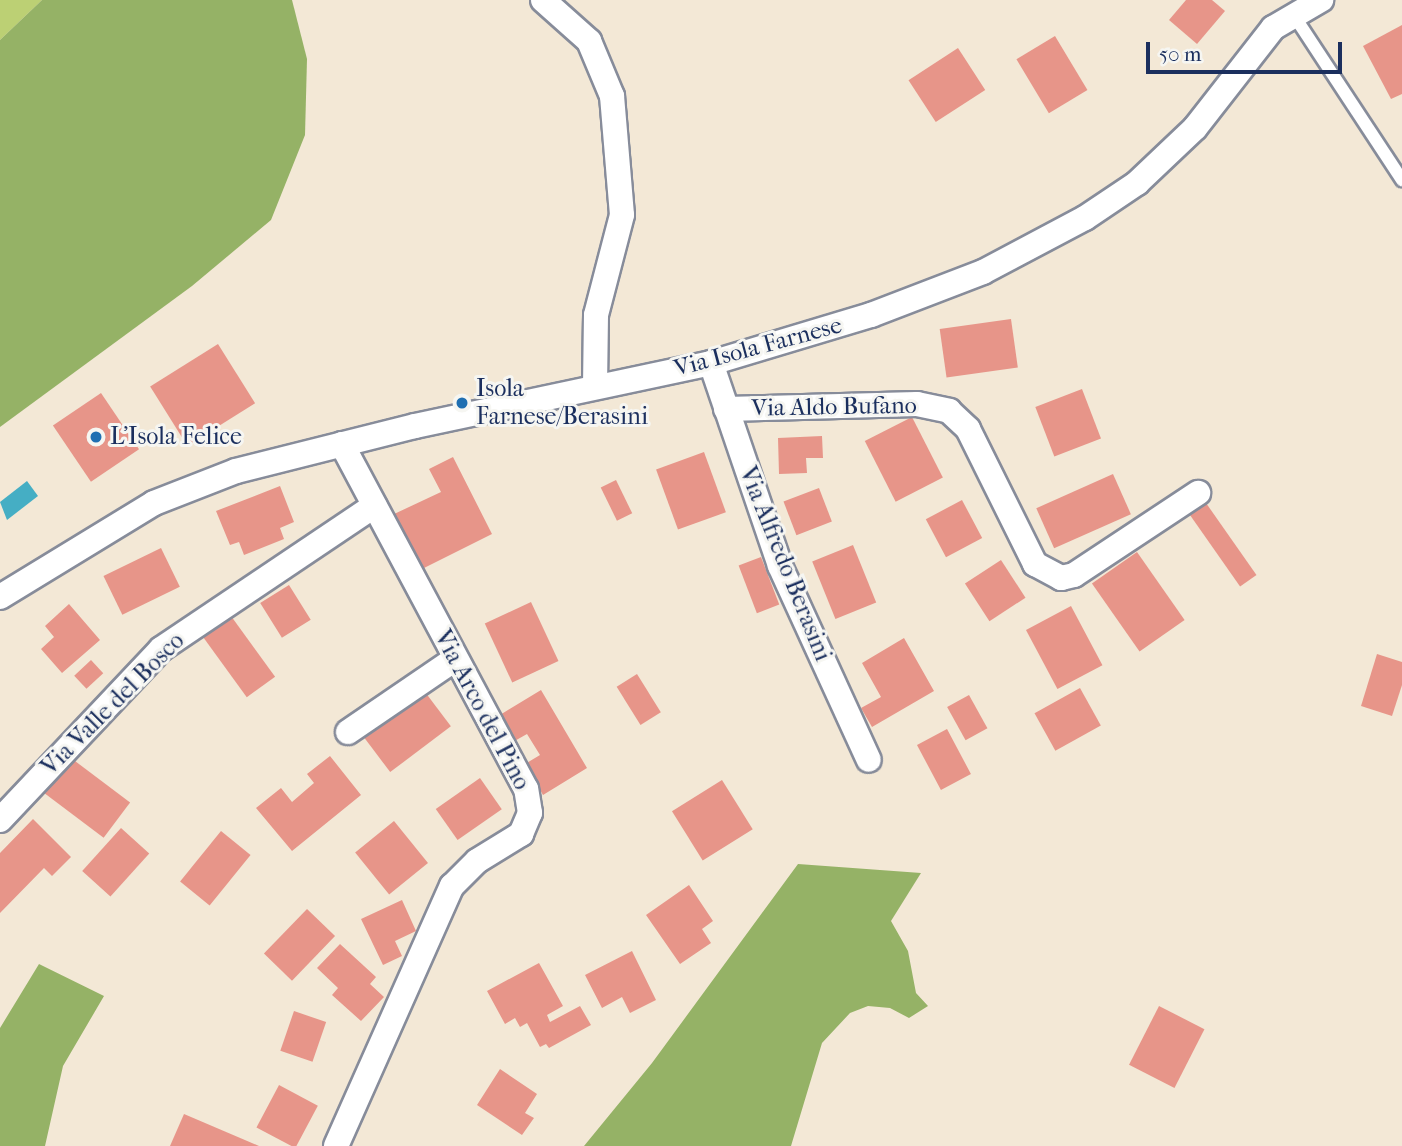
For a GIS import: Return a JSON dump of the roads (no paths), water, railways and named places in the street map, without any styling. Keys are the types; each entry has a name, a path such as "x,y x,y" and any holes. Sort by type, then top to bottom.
{"street":[{"path":"543,0 589,41 612,96 622,215 596,315 595,387"},
{"name":"Via Isola Farnese","path":"0,597 154,503 236,471 342,444 711,363 926,296 1006,261 1085,218 1137,183 1175,149 1268,34 1293,14 1321,0"},
{"name":"Via Alfredo Berasini","path":"711,363 780,566 869,760"},
{"name":"Via Aldo Bufano","path":"726,410 917,404 949,411 968,429 1035,564 1061,578 1074,575 1198,494"},
{"name":"Via Arco del Pino","path":"336,1146 452,886 477,861 521,834 528,822 526,789 342,444"},
{"name":"Via Valle del Bosco","path":"0,820 161,649 374,506"},
{"path":"348,732 456,659"}],"lane":[{"path":"1293,14 1402,180"}],"water":[{"path":"27,481 38,496 7,520 0,502"}],"place":[{"name":"Isola Farnese/Berasini","path":"462,403"},
{"name":"L'Isola Felice","path":"96,437"}]}
